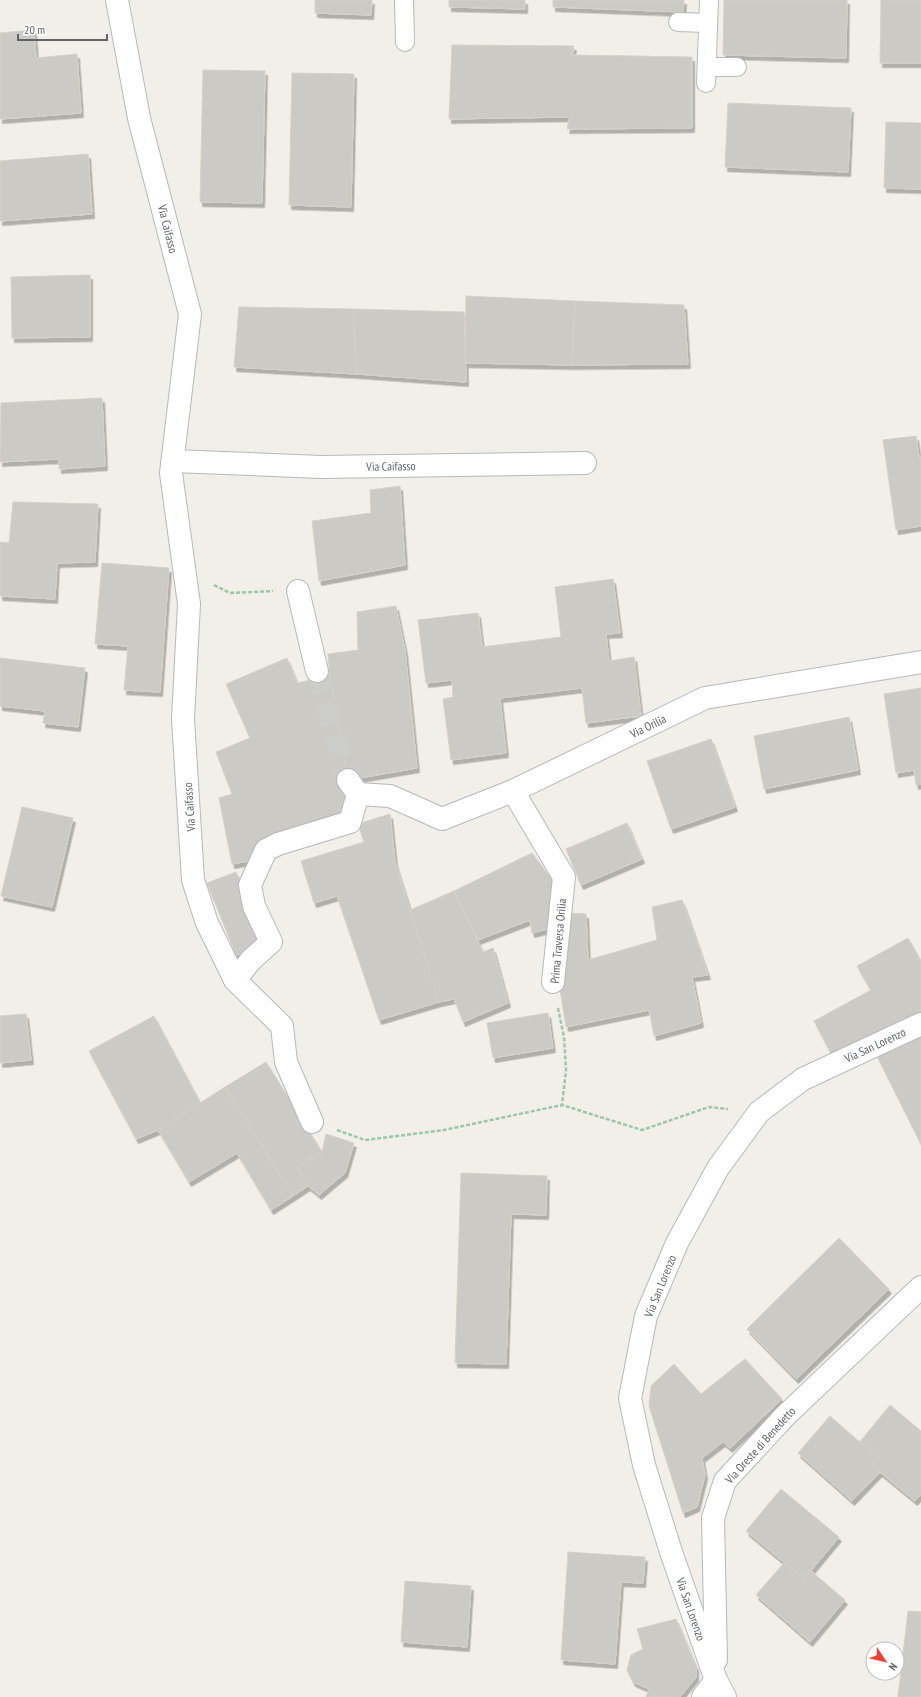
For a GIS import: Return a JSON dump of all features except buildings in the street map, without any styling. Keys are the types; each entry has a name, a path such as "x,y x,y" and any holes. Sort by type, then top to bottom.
{"street":[{"name":"Via Caifasso","path":"117,0 140,118 190,314 171,473 189,604 183,719 193,880 207,923 235,980 282,1026 286,1062 312,1122"},
{"name":"Via Caifasso","path":"173,460 321,467 585,463"},
{"path":"298,591 317,671"},
{"name":"Via Orilia","path":"235,980 251,960 271,942 254,906 250,885 266,850 278,844 350,822 353,787 390,796 442,819 513,791 705,698 921,662"},
{"name":"Prima Traversa Orilia","path":"513,791 564,877 553,982"},
{"name":"Via San Lorenzo","path":"720,1688 671,1552 644,1465 630,1398 646,1316 677,1243 718,1168 759,1112 803,1079 921,1024"},
{"name":"Via Oreste di Benedetto","path":"720,1688 713,1518 725,1481 785,1416 921,1287"},
{"path":"703,1697 720,1688"}],"lane":[{"path":"404,0 405,42"},
{"path":"709,0 706,75 737,67"},
{"path":"678,22 708,23"}],"path":[{"path":"185,573 230,593 298,591"},
{"name":"Prima Traversa Orilia","path":"553,982 564,1037 566,1070 562,1105"},
{"path":"312,1122 365,1140 444,1130 562,1105 642,1130 709,1108 759,1112"}],"tunnel":[{"path":"317,671 348,780"}]}
